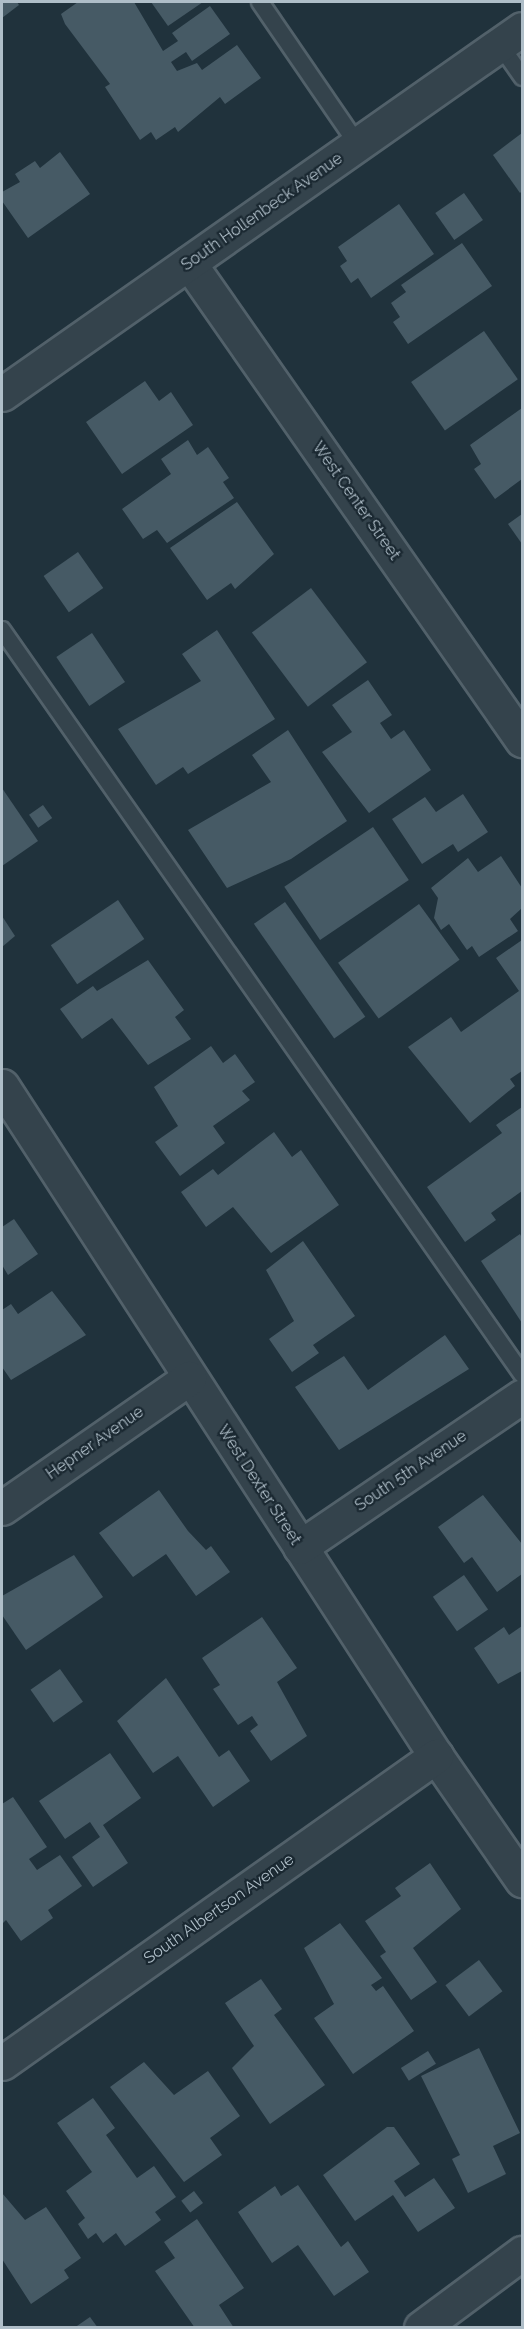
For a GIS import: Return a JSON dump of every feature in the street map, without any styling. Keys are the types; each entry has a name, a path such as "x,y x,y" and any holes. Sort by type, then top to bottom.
{"street":[{"name":"South Hollenbeck Avenue","path":"2,394 511,37"},
{"name":"West Center Street","path":"189,263 522,740"},
{"name":"West Dexter Street","path":"2,1086 189,1378 436,1756 522,1880"},
{"name":"Hepner Avenue","path":"2,1508 189,1378"},
{"name":"South 5th Avenue","path":"300,1547 522,1396"},
{"name":"South Albertson Avenue","path":"2,2062 436,1756"},
{"path":"421,2328 522,2253"}],"lane":[{"path":"260,2 358,145"},
{"path":"511,37 522,76"},
{"path":"2,630 522,1374"}],"building":[{"path":"2,2 17,2 19,5 2,18"},
{"path":"78,2 134,2 163,51 178,41 172,33 210,6 230,34 192,61 186,52 171,62 177,71 197,63 202,70 237,45 261,78 225,104 220,97 178,132 175,127 156,140 151,132 140,140 105,87 110,84 65,24 61,14"},
{"path":"151,2 203,2 168,26"},
{"path":"522,133 522,191 520,193 493,155"},
{"path":"60,152 90,194 28,238 2,201 2,192 20,182 15,174 35,161 40,168"},
{"path":"464,193 483,220 454,240 435,213"},
{"path":"399,204 434,254 371,298 358,278 351,283 340,266 347,261 338,247"},
{"path":"462,243 492,286 408,344 393,322 400,317 391,303 406,292 401,285"},
{"path":"484,331 518,379 445,430 411,382"},
{"path":"145,381 159,401 171,392 193,425 122,474 86,422"},
{"path":"522,408 522,479 495,499 474,469 481,464 470,445"},
{"path":"188,440 197,455 208,447 229,478 223,482 234,498 167,543 157,530 143,539 122,509 171,474 161,459"},
{"path":"237,502 274,554 235,589 231,583 207,600 170,548"},
{"path":"522,514 522,544 508,524"},
{"path":"78,552 103,588 69,612 44,576"},
{"path":"311,588 367,662 308,707 252,633"},
{"path":"217,630 275,719 188,774 183,767 156,785 118,729 201,681 182,654"},
{"path":"92,633 125,682 89,706 56,657"},
{"path":"368,680 392,715 380,723 391,739 404,730 431,770 369,813 322,752 352,732 332,705"},
{"path":"288,730 347,821 291,859 227,888 188,830 271,782 252,755"},
{"path":"2,788 38,841 2,866"},
{"path":"463,794 488,832 458,852 453,844 422,864 392,819 425,797 436,812"},
{"path":"43,805 52,818 38,828 29,815"},
{"path":"373,827 409,880 320,940 284,887"},
{"path":"501,856 522,888 522,908 510,919 518,931 479,957 472,946 467,950 449,924 441,930 434,918 438,898 431,888 468,858 478,872"},
{"path":"118,900 144,939 77,984 51,945"},
{"path":"285,902 365,1017 334,1038 254,924"},
{"path":"419,904 460,960 379,1019 338,963"},
{"path":"2,916 15,936 2,947"},
{"path":"522,940 522,1071 510,1079 515,1086 470,1123 408,1047 451,1017 461,1032 519,991 496,958"},
{"path":"148,960 184,1010 175,1017 191,1039 148,1065 112,1018 82,1039 60,1009 93,986 97,991"},
{"path":"211,1046 223,1063 235,1054 255,1082 242,1091 250,1100 213,1126 225,1143 180,1176 155,1142 178,1126 154,1087"},
{"path":"522,1107 522,1191 491,1213 496,1220 465,1242 427,1187 502,1133 496,1125"},
{"path":"274,1132 292,1157 301,1150 339,1205 271,1253 233,1207 206,1227 181,1192 213,1169 218,1175"},
{"path":"14,1219 38,1254 8,1275 2,1265 2,1227"},
{"path":"520,1234 522,1238 522,1323 481,1261"},
{"path":"303,1241 355,1316 313,1345 319,1353 292,1372 269,1339 294,1321 266,1270"},
{"path":"52,1291 86,1335 11,1380 2,1367 2,1310 11,1304 18,1314"},
{"path":"445,1335 469,1369 339,1450 295,1387 344,1356 368,1390"},
{"path":"159,1490 188,1531 206,1550 211,1546 230,1572 196,1596 166,1554 133,1577 99,1533"},
{"path":"483,1495 522,1544 522,1574 497,1592 472,1557 464,1563 438,1527"},
{"path":"74,1555 103,1597 26,1650 2,1615 2,1596"},
{"path":"464,1575 488,1609 457,1631 433,1597"},
{"path":"262,1617 297,1668 277,1682 307,1736 271,1761 250,1731 258,1725 252,1716 238,1725 213,1689 220,1685 202,1658"},
{"path":"522,1626 522,1671 498,1684 474,1648 504,1627 509,1635"},
{"path":"60,1669 83,1702 53,1722 31,1690"},
{"path":"166,1678 219,1757 229,1750 250,1781 213,1807 178,1756 153,1773 117,1721"},
{"path":"110,1753 141,1798 103,1825 128,1863 93,1887 72,1857 100,1837 90,1822 65,1839 39,1801"},
{"path":"13,1797 47,1847 29,1859 37,1870 60,1855 82,1886 48,1910 53,1918 21,1941 6,1920 2,1924 2,1804"},
{"path":"430,1863 461,1909 413,1948 437,1982 411,2000 380,1956 386,1952 365,1921 401,1896 395,1888"},
{"path":"340,1923 382,1978 371,1985 376,1991 383,1986 414,2031 353,2074 314,2018 334,2004 304,1948"},
{"path":"479,1960 502,1991 469,2016 445,1985"},
{"path":"261,1979 282,2009 274,2015 325,2085 270,2124 232,2068 254,2046 225,2003"},
{"path":"479,2048 520,2133 493,2146 506,2174 468,2193 452,2159 460,2155 421,2076"},
{"path":"428,2051 436,2064 409,2081 401,2068"},
{"path":"144,2062 174,2095 208,2071 240,2116 210,2138 222,2155 184,2182 110,2087"},
{"path":"93,2098 115,2128 106,2135 137,2178 154,2166 176,2197 155,2212 161,2220 125,2246 116,2233 103,2243 96,2233 88,2239 78,2224 85,2218 66,2191 92,2172 57,2123"},
{"path":"387,2127 394,2127 420,2164 394,2181 405,2197 434,2178 455,2208 418,2232 393,2195 355,2221 323,2175"},
{"path":"298,2185 341,2247 348,2241 369,2272 334,2296 298,2245 272,2263 238,2212 275,2186 281,2196"},
{"path":"194,2191 203,2203 190,2213 181,2201"},
{"path":"2,2193 25,2220 46,2207 81,2258 64,2270 69,2278 31,2304 2,2259"},
{"path":"197,2219 244,2288 219,2305 234,2328 195,2328 155,2271 175,2258 164,2242"},
{"path":"90,2317 98,2328 74,2328"}]}
